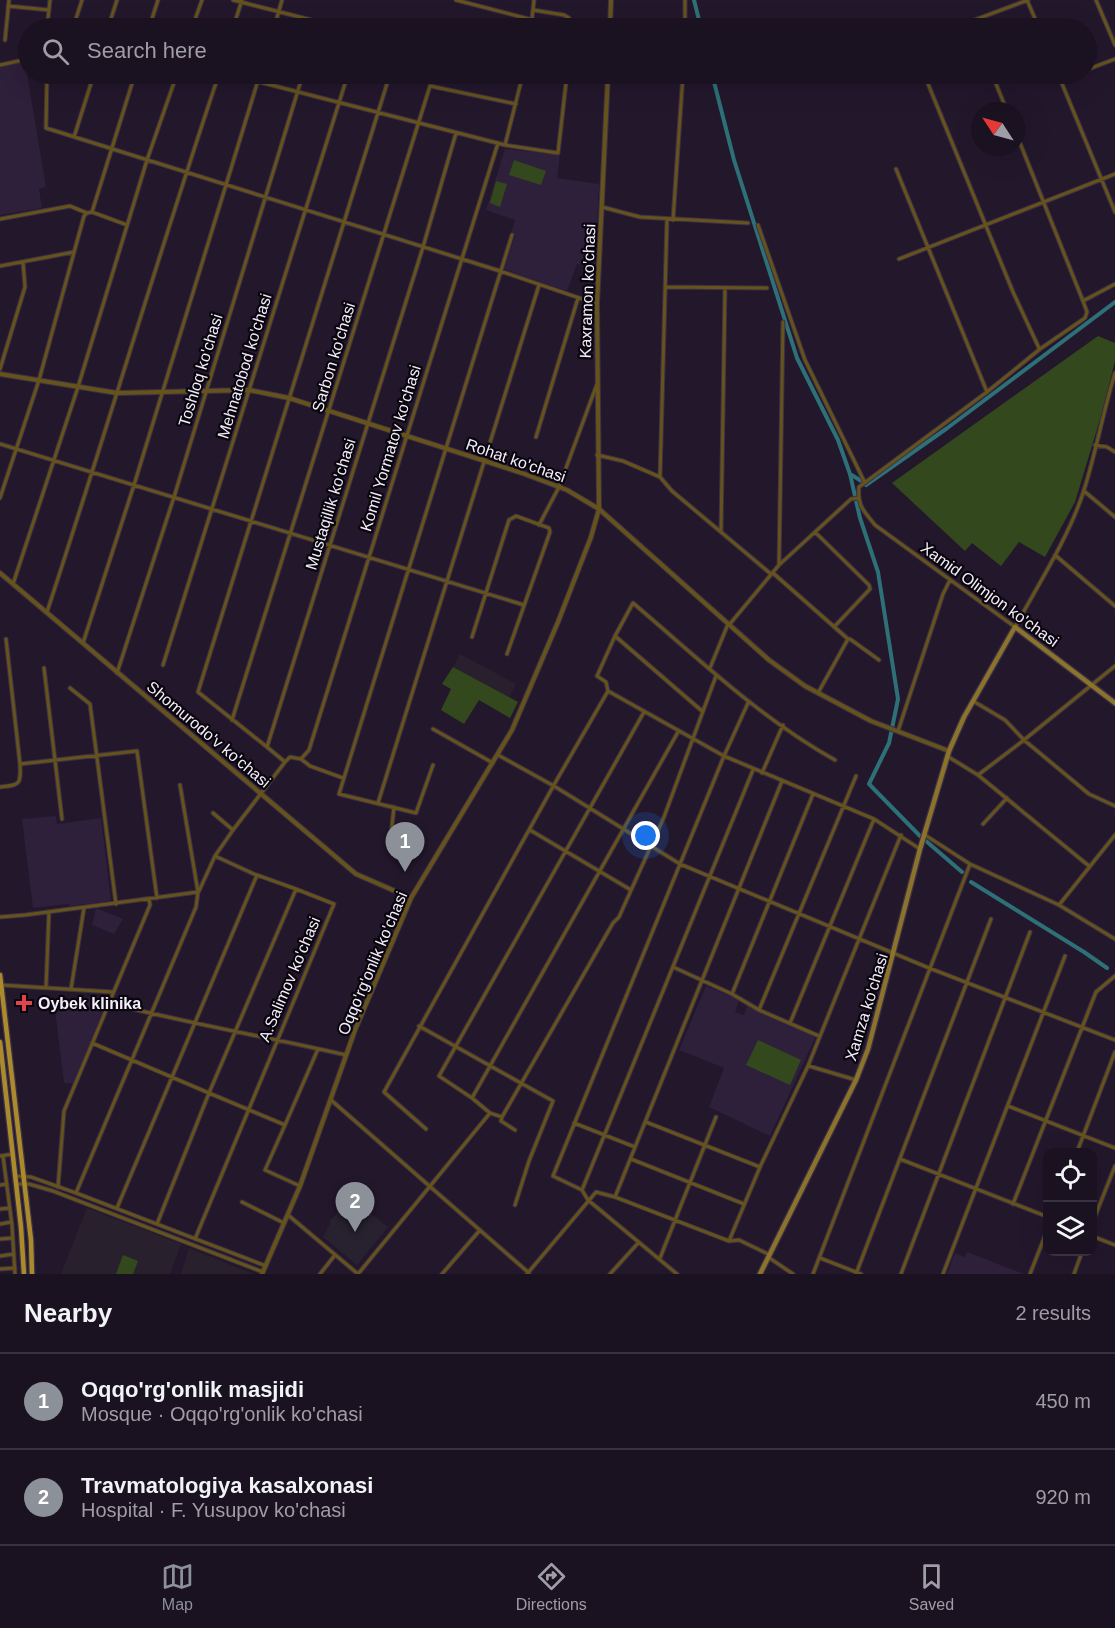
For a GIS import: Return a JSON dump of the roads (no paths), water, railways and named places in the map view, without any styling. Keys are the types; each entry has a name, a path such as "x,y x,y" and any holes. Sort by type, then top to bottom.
{"main road":[{"name":"Xamid Olimjon ko'chasi","path":"1015,627 1115,703"},
{"name":"Xamza ko'chasi","path":"760,1274 856,1080 868,1049 895,953 920,849 948,754 973,701 1015,627"},
{"path":"0,975 31,1239 32,1274"},
{"path":"0,1042 24,1274"}],"street":[{"path":"5,40 9,0"},
{"path":"48,18 50,0"},
{"path":"76,18 82,0"},
{"path":"111,18 117,0"},
{"path":"152,18 158,0"},
{"path":"196,18 202,0"},
{"path":"233,0 300,18"},
{"path":"277,18 282,0"},
{"path":"456,0 525,18"},
{"path":"533,18 534,0"},
{"path":"610,18 611,0"},
{"path":"685,0 685,18"},
{"path":"981,18 1027,0 1035,18"},
{"path":"1096,0 1115,45"},
{"path":"236,18 242,1"},
{"path":"8,6 49,10"},
{"path":"533,10 564,15 569,18"},
{"path":"1097,66 1115,59"},
{"path":"0,64 18,61"},
{"path":"47,84 46,128 266,196 597,304"},
{"path":"74,137 91,84"},
{"path":"0,498 39,380 84,216 89,212 132,84"},
{"path":"13,584 78,387 147,160 174,84"},
{"path":"46,613 216,84"},
{"path":"83,644 257,84"},
{"path":"266,84 506,145 558,153 566,84"},
{"name":"Toshloq ko'chasi","path":"117,673 174,497 300,84"},
{"name":"Mehnatobod ko'chasi","path":"163,665 345,84"},
{"name":"Sarbon ko'chasi","path":"267,747 198,692 387,84"},
{"path":"506,145 521,84"},
{"name":"Kaxramon ko'chasi","path":"598,509 597,304 608,84"},
{"path":"673,220 682,84"},
{"path":"928,84 1013,292 1040,349"},
{"path":"996,84 1003,102"},
{"path":"1063,84 1115,212"},
{"name":"Sarbon ko'chasi","path":"232,720 430,86 516,104"},
{"name":"Mustaqillik ko'chasi","path":"267,747 423,247 456,133"},
{"name":"Komil Yormatov ko'chasi","path":"301,759 309,750 498,143"},
{"path":"710,669 729,625 779,565 851,499 858,498 859,487 1084,318 1088,312 1025,155"},
{"path":"896,169 987,392"},
{"path":"900,259 1115,174"},
{"path":"0,219 70,206 127,225"},
{"path":"602,207 640,217 748,223"},
{"path":"660,477 667,219"},
{"path":"758,225 805,360 865,483"},
{"path":"433,765 416,813 339,794 512,236"},
{"path":"0,266 74,252"},
{"path":"0,369 25,286 22,262"},
{"path":"1083,302 1115,284"},
{"path":"378,803 539,285"},
{"path":"665,287 767,288"},
{"path":"721,531 725,288"},
{"path":"536,437 578,298"},
{"path":"779,565 783,322"},
{"name":"Rohat ko'chasi","path":"0,374 117,393 249,390 289,398 484,460 560,487 598,509 769,660 805,686 871,721 948,754"},
{"path":"1015,627 1055,555 1084,491 1115,374"},
{"path":"539,525 560,487 597,384"},
{"path":"0,444 524,604"},
{"path":"1095,444 1115,452"},
{"path":"597,455 623,461 660,477 672,491 848,639 879,660"},
{"path":"1084,491 1115,517"},
{"name":"Xamid Olimjon ko'chasi","path":"858,498 861,507 875,525 1015,627"},
{"name":"Oqqo'rg'onlik ko'chasi","path":"262,1273 300,1186 332,1100 354,1030 411,898 512,730 558,622 591,537 598,509"},
{"path":"472,637 509,520 516,516 549,528 550,532 507,654"},
{"path":"815,532 869,585 870,589 834,627"},
{"path":"1055,555 1115,606"},
{"name":"Shomurodo'v ko'chasi","path":"0,573 356,874 411,898"},
{"path":"898,731 950,579"},
{"path":"426,1129 384,1092 608,691 606,682 597,676 633,603 748,702 813,748 835,760"},
{"path":"615,636 702,711"},
{"path":"0,787 16,785 21,779 6,639"},
{"path":"818,693 848,639"},
{"path":"978,774 1115,666"},
{"path":"44,668 62,819"},
{"path":"515,1130 501,1121 502,1117 613,923 619,917 664,817 716,676"},
{"path":"70,688 90,704 116,904"},
{"path":"608,691 692,740 753,770 874,819 920,849"},
{"path":"973,701 1005,720 1024,740 1089,794 1115,806"},
{"path":"677,1274 588,1200 582,1190 553,1176 748,702"},
{"path":"502,1117 490,1113 439,1076 644,712"},
{"path":"762,773 783,725"},
{"path":"433,729 493,763"},
{"path":"472,1098 678,732"},
{"path":"267,747 285,762"},
{"path":"20,765 135,750 138,754 157,898"},
{"path":"948,754 978,774 1089,866"},
{"path":"498,755 554,786 680,864 929,968 1115,1040"},
{"path":"198,892 215,856 290,757 301,759 310,766 343,778"},
{"path":"582,1190 753,770"},
{"path":"759,1010 856,776"},
{"path":"615,1197 782,781"},
{"path":"76,1193 196,907 198,892 180,785"},
{"path":"732,994 813,794"},
{"path":"984,824 1007,798"},
{"path":"390,844 394,807"},
{"path":"213,813 233,830"},
{"path":"790,1023 874,819"},
{"path":"530,830 631,890"},
{"path":"729,1240 760,1167 808,1066 901,835"},
{"path":"924,835 970,864 1059,905 1115,939"},
{"path":"1059,905 1115,835"},
{"path":"215,856 296,889"},
{"path":"813,1274 970,864"},
{"path":"117,1208 257,875"},
{"name":"A.Salimov ko'chasi","path":"157,1224 209,1093 296,889 334,904 276,1039 195,1239"},
{"path":"0,917 198,892"},
{"path":"58,1192 60,1190 64,1111 150,905 149,899"},
{"path":"71,989 84,908"},
{"path":"46,988 49,912"},
{"path":"820,1258 858,1274 991,919"},
{"path":"901,1274 1030,932"},
{"path":"943,1274 1065,956"},
{"path":"674,967 732,994 759,1010 819,1036"},
{"path":"1013,1204 1096,992 1115,976"},
{"path":"1,985 113,992"},
{"path":"108,1004 346,1055"},
{"path":"419,1026 553,1101 529,1161 515,1205"},
{"path":"92,1043 285,1125"},
{"path":"300,1186 265,1170 318,1049"},
{"path":"1078,1148 1115,1052"},
{"path":"808,1066 856,1080"},
{"path":"332,1100 529,1274 596,1192 729,1240 739,1240 768,1255 794,1274"},
{"path":"1008,1106 1115,1148"},
{"path":"288,1215 358,1274 490,1113"},
{"path":"660,1258 692,1183 716,1117"},
{"path":"646,1122 760,1167"},
{"path":"574,1123 635,1148"},
{"path":"13,1154 2,1156 10,1208 15,1274"},
{"path":"631,1159 744,1204"},
{"path":"900,1159 1043,1215"},
{"path":"1097,1211 1115,1166"},
{"path":"15,1176 23,1175 76,1193 266,1266"},
{"path":"16,1184 24,1183 58,1192 262,1273"},
{"path":"0,1185 7,1184"},
{"path":"242,1202 284,1223"},
{"path":"0,1209 10,1208"},
{"path":"0,1224 11,1222"},
{"path":"442,1274 480,1230"},
{"path":"186,1242 189,1236"},
{"path":"0,1239 13,1238"},
{"path":"1097,1238 1115,1245"},
{"path":"1030,1274 1043,1239"},
{"path":"610,1274 639,1242"},
{"path":"0,1256 14,1254"},
{"path":"320,1274 335,1255"},
{"path":"1074,1274 1080,1256"},
{"path":"0,1269 15,1268"}],"waterway":[{"path":"694,0 698,18"},
{"path":"715,84 734,160 797,358 838,440 878,572 898,699 889,743 869,784 920,836"},
{"path":"866,485 946,429 1115,302"},
{"path":"850,474 863,482"},
{"path":"926,841 962,872"},
{"path":"971,882 1107,968"}],"place":[{"name":"Oqqo'rg'onlik masjidi","path":"405,872"},
{"name":"Oybek klinika","path":"24,1003"},
{"name":"Travmatologiya kasalxonasi","path":"355,1232"}]}
